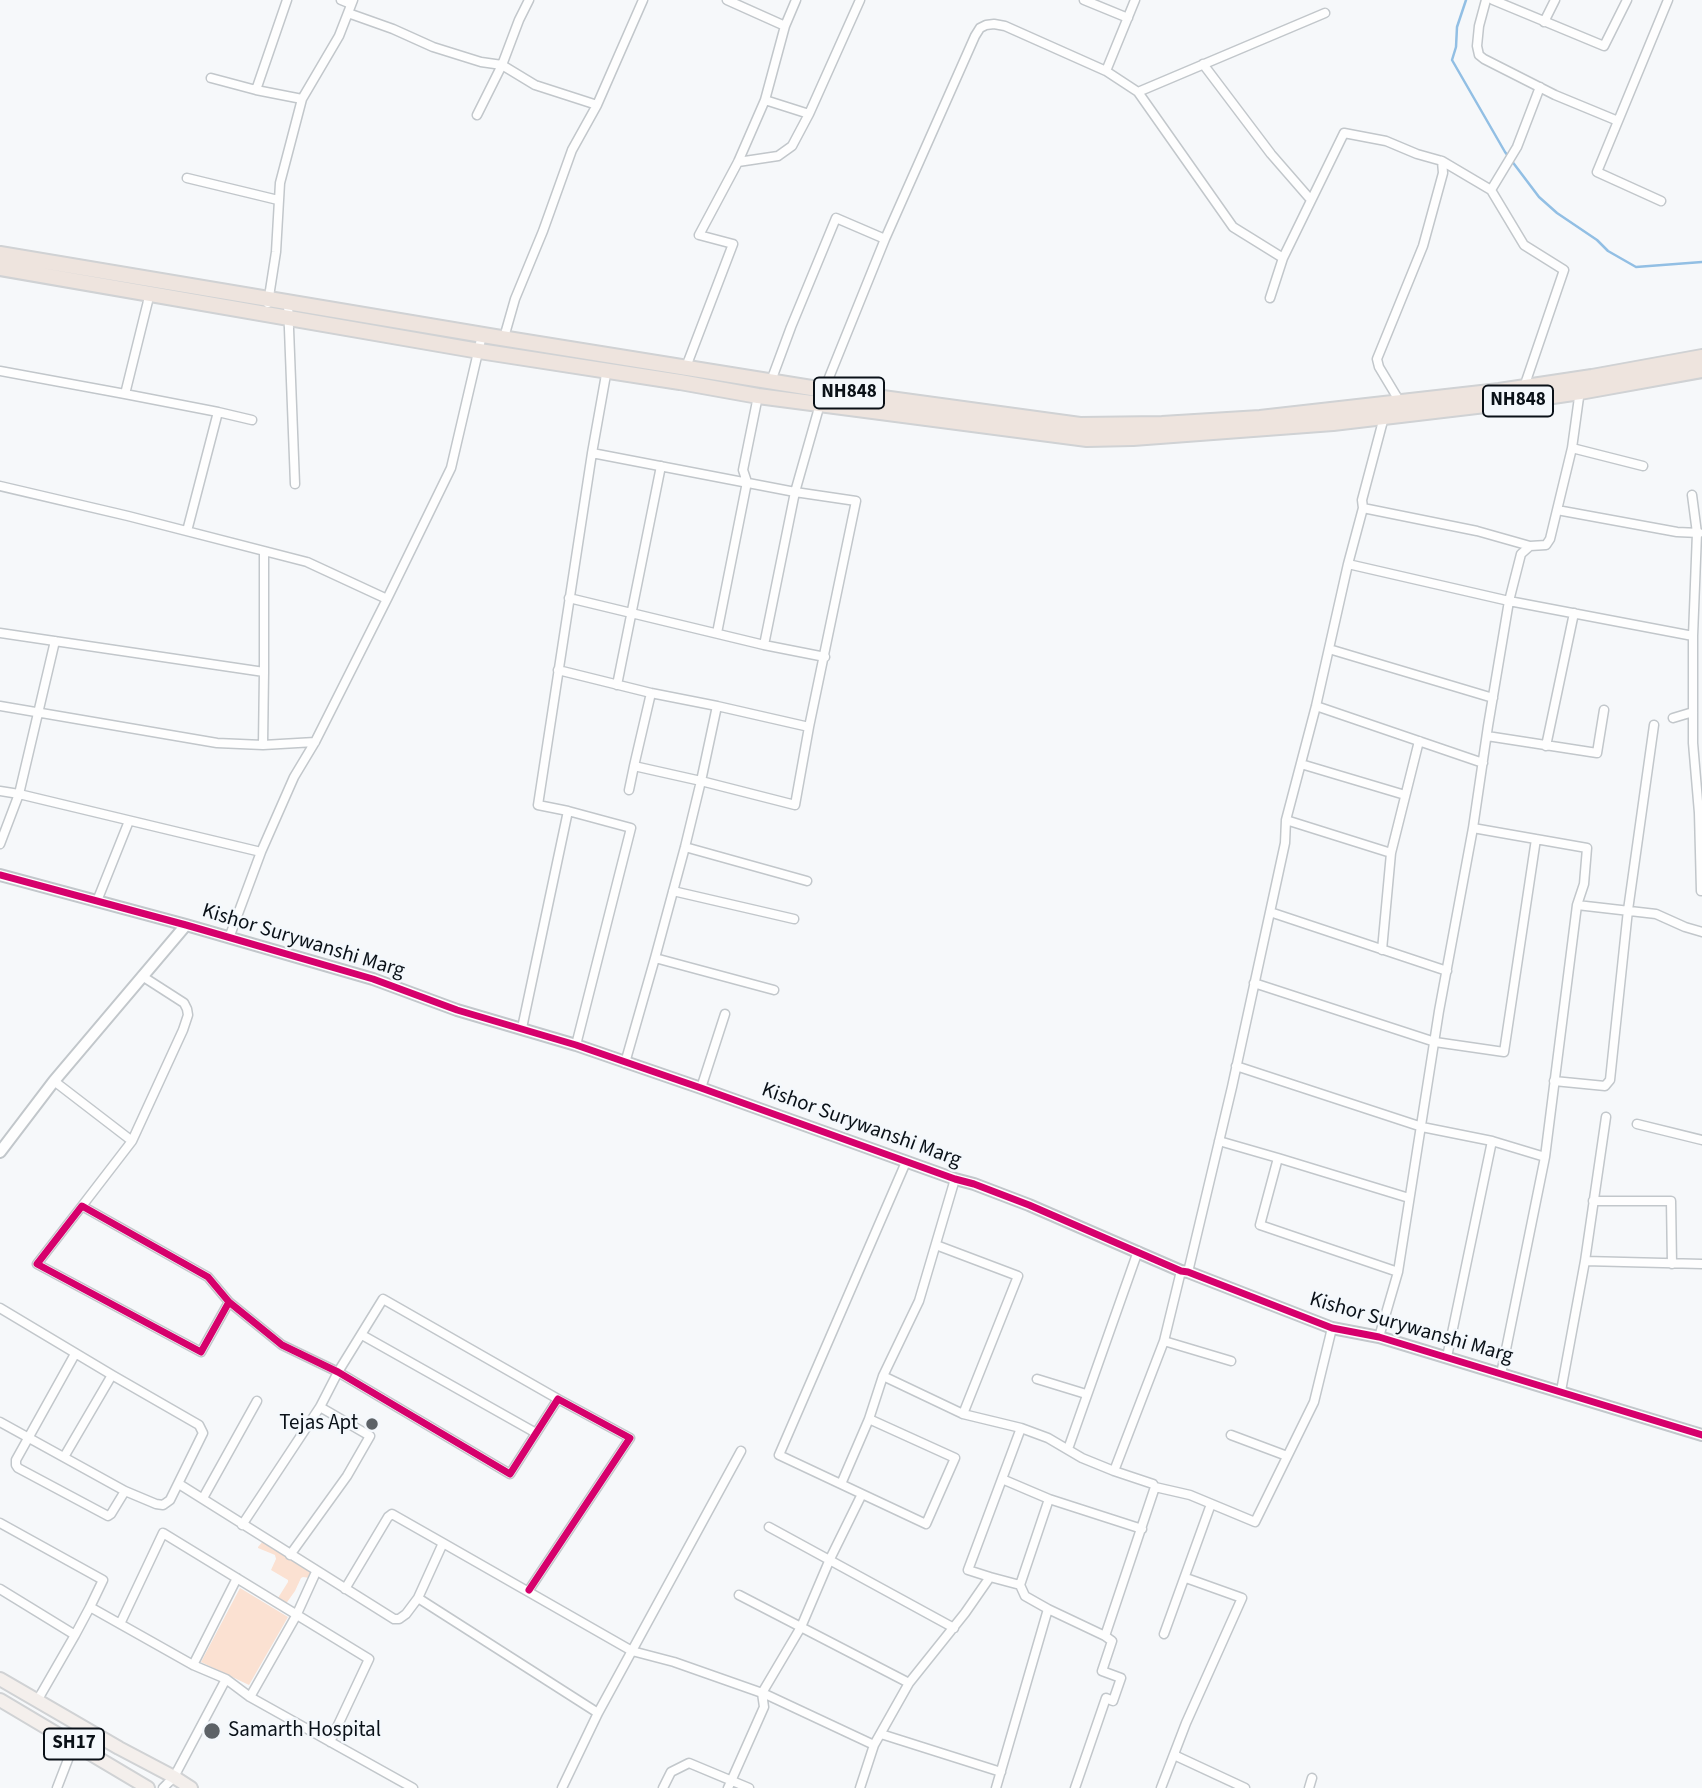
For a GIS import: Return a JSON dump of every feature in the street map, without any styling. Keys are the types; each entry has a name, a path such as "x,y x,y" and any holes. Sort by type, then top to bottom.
{"highway":[{"name":"NH848","path":"0,254 267,307"},
{"name":"NH848","path":"0,268 150,293 288,310 353,314 771,381 822,397 1087,439 1333,423 1519,401 1702,356"},
{"name":"NH848","path":"288,310 350,329 758,396 822,397 1080,425 1216,422 1702,370"},
{"path":"350,329 353,314"},
{"path":"419,341 421,325"}],"main road":[{"path":"0,1679 191,1788"},
{"name":"SH17","path":"0,1700 148,1788"}],"street":[{"path":"256,90 287,0"},
{"path":"341,0 393,29 433,47 481,62 502,65 535,85 597,106"},
{"path":"477,115 502,65 529,0"},
{"path":"500,355 515,299 572,150 597,106 643,0"},
{"path":"727,0 785,26"},
{"path":"686,367 733,244 699,235 765,100 785,26 796,0"},
{"path":"737,162 778,156 792,146 860,0"},
{"path":"1084,0 1128,18"},
{"path":"1106,71 1135,0"},
{"path":"1486,0 1479,26 1479,55 1540,88 1618,121"},
{"path":"1493,0 1604,46 1627,0"},
{"path":"1544,22 1555,0"},
{"path":"1661,201 1597,172 1668,0"},
{"path":"267,307 275,252 280,183 302,99 339,36 351,6"},
{"path":"1138,92 1325,13"},
{"path":"764,645 795,492 822,397 923,150 980,28 994,24 1005,26 1106,71 1138,92 1233,227 1283,258"},
{"path":"1203,64 1270,154 1311,200"},
{"path":"211,78 302,99"},
{"path":"1491,190 1517,147 1540,88"},
{"path":"765,100 809,114"},
{"path":"1270,298 1283,258 1344,133 1386,141 1442,161 1491,190 1524,245 1564,270 1524,387"},
{"path":"1400,402 1377,359 1423,246 1443,173 1442,161"},
{"path":"187,178 278,200"},
{"path":"771,381 836,218 885,239"},
{"path":"125,394 150,293"},
{"path":"288,310 295,484"},
{"path":"229,938 261,852 294,777 315,742 451,468 482,335"},
{"path":"576,1045 631,828 538,805 609,355"},
{"path":"0,371 252,420"},
{"path":"1363,508 1477,531 1530,546 1548,544 1572,448 1579,385"},
{"path":"717,633 747,482 743,470 758,396"},
{"path":"187,531 218,412"},
{"path":"1114,1471 1164,1341 1219,1141 1285,843 1286,820 1316,706 1363,508 1362,500 1384,416"},
{"path":"1572,448 1643,466"},
{"path":"592,453 856,501 795,805 634,766"},
{"path":"617,685 661,466"},
{"path":"0,486 307,562 387,600"},
{"path":"1692,495 1700,533 1698,618 1693,636 1698,697 1693,712 1693,743 1701,813 1700,891"},
{"path":"1557,510 1677,532 1700,533"},
{"path":"1379,1337 1398,1272 1509,601 1521,554 1530,546"},
{"path":"263,745 264,551"},
{"path":"1348,564 1509,601 1693,636"},
{"path":"569,598 825,657"},
{"path":"1546,746 1574,613"},
{"path":"0,633 264,672"},
{"path":"0,845 19,794 55,641"},
{"path":"1329,649 1493,698"},
{"path":"558,670 809,727"},
{"path":"628,790 651,692"},
{"path":"0,706 217,743 263,745 315,742"},
{"path":"625,1063 685,846 717,706"},
{"path":"1316,706 1483,763"},
{"path":"1487,736 1597,753 1604,710"},
{"path":"1673,718 1693,712"},
{"path":"1553,1081 1605,1086 1610,1080 1628,910 1654,725"},
{"path":"1382,950 1391,853 1419,741"},
{"path":"1301,764 1405,795"},
{"path":"0,791 261,852"},
{"path":"522,1028 568,811"},
{"path":"1286,820 1391,853"},
{"path":"96,901 129,821"},
{"path":"1473,828 1587,848 1584,884 1577,905 1553,1081 1545,1157 1501,1374"},
{"path":"1254,983 1435,1042 1504,1052 1536,839"},
{"path":"685,846 807,881"},
{"name":"Kishor Surywanshi Marg","path":"0,874 373,979 457,1010 576,1045 974,1184 1332,1328 1379,1337 1702,1435"},
{"path":"673,891 794,919"},
{"path":"1577,905 1656,914 1702,932"},
{"path":"1270,912 1447,971"},
{"path":"0,1152 54,1082 186,925"},
{"path":"655,958 774,990"},
{"path":"142,976 184,1003 188,1015 183,1030 132,1141 37,1264 201,1352 229,1302"},
{"path":"701,1088 725,1014"},
{"path":"1236,1066 1422,1127 1492,1141 1545,1157"},
{"path":"54,1082 132,1141"},
{"path":"1561,1391 1585,1261 1606,1117"},
{"path":"1637,1124 1702,1140"},
{"path":"1219,1141 1409,1198"},
{"path":"1447,1357 1492,1141"},
{"path":"1278,1158 1261,1225 1398,1272"},
{"path":"869,1419 955,1458 926,1524 779,1455 906,1162"},
{"path":"841,1484 869,1419 883,1376 919,1301 955,1179"},
{"path":"1594,1200 1671,1201 1672,1264"},
{"path":"82,1206 208,1277 229,1302 282,1345 338,1372 510,1474 558,1399"},
{"path":"936,1245 1018,1276 963,1414"},
{"path":"1068,1449 1138,1251"},
{"path":"1585,1261 1702,1264"},
{"path":"243,1525 320,1407 383,1299 631,1438 529,1590"},
{"path":"0,1308 199,1425 203,1433 170,1500 163,1505 125,1491 0,1422"},
{"path":"883,1376 963,1414 1021,1428 1048,1438 1114,1471 1155,1487 1190,1495 1255,1522 1314,1402 1332,1328"},
{"path":"362,1335 536,1433"},
{"path":"1164,1341 1231,1361"},
{"path":"75,1354 16,1460 18,1468 108,1516 125,1491"},
{"path":"64,1457 112,1375"},
{"path":"1037,1379 1086,1394"},
{"path":"203,1499 257,1401"},
{"path":"290,1555 347,1476 370,1436 320,1407"},
{"path":"1020,1585 968,1570 1021,1428"},
{"path":"1231,1436 1287,1456"},
{"path":"562,1788 598,1713 741,1451"},
{"path":"1002,1479 1049,1499 1142,1530"},
{"path":"179,1483 394,1619 406,1614 418,1598 443,1543"},
{"path":"1105,1636 1155,1487"},
{"path":"730,1785 764,1707 762,1693 801,1627 862,1494"},
{"path":"1049,1499 1020,1585 1025,1596 1112,1641 1102,1671 1121,1678 1113,1701 1106,1698 1075,1788"},
{"path":"1164,1634 1211,1504"},
{"path":"345,1589 392,1514 632,1651 674,1662 762,1693 874,1745"},
{"path":"0,1523 103,1580 37,1701"},
{"path":"769,1527 954,1628"},
{"path":"120,1624 163,1533 369,1659 330,1742"},
{"path":"250,1697 296,1616 316,1572"},
{"path":"860,1788 874,1745 909,1683 954,1628 990,1577"},
{"path":"193,1665 237,1578"},
{"path":"1161,1788 1186,1723 1242,1598 1186,1578"},
{"path":"0,1589 75,1635"},
{"path":"739,1595 909,1683"},
{"path":"418,1598 598,1713"},
{"path":"90,1607 193,1665 226,1679 250,1697 413,1788"},
{"path":"996,1788 1048,1609"},
{"path":"163,1788 174,1777 226,1679"},
{"path":"881,1734 1001,1772"},
{"path":"57,1788 74,1744"},
{"path":"1174,1755 1245,1788"},
{"path":"663,1788 671,1772 689,1763 730,1785 748,1788"},
{"path":"1309,1788 1312,1778"}],"shaded area":[{"path":"264,1540 314,1572 310,1578 301,1578 285,1605 278,1601 278,1598 288,1580 271,1570 275,1555 258,1548"},
{"path":"240,1588 288,1617 249,1685 201,1662"}],"waterway":[{"path":"1466,0 1457,27 1452,60 1505,152 1539,197 1608,251 1636,267 1702,262"}],"cycle path":[{"path":"0,875 373,979 457,1010 576,1045 974,1184 1181,1271 1332,1328 1379,1337 1702,1435"},
{"path":"229,1302 201,1352 37,1264 82,1206 208,1277 229,1302 282,1345 338,1372 510,1474 558,1399 630,1438 529,1590"}],"place":[{"name":"Tejas Apt","path":"372,1424"},
{"name":"Samarth Hospital","path":"212,1731"}]}
